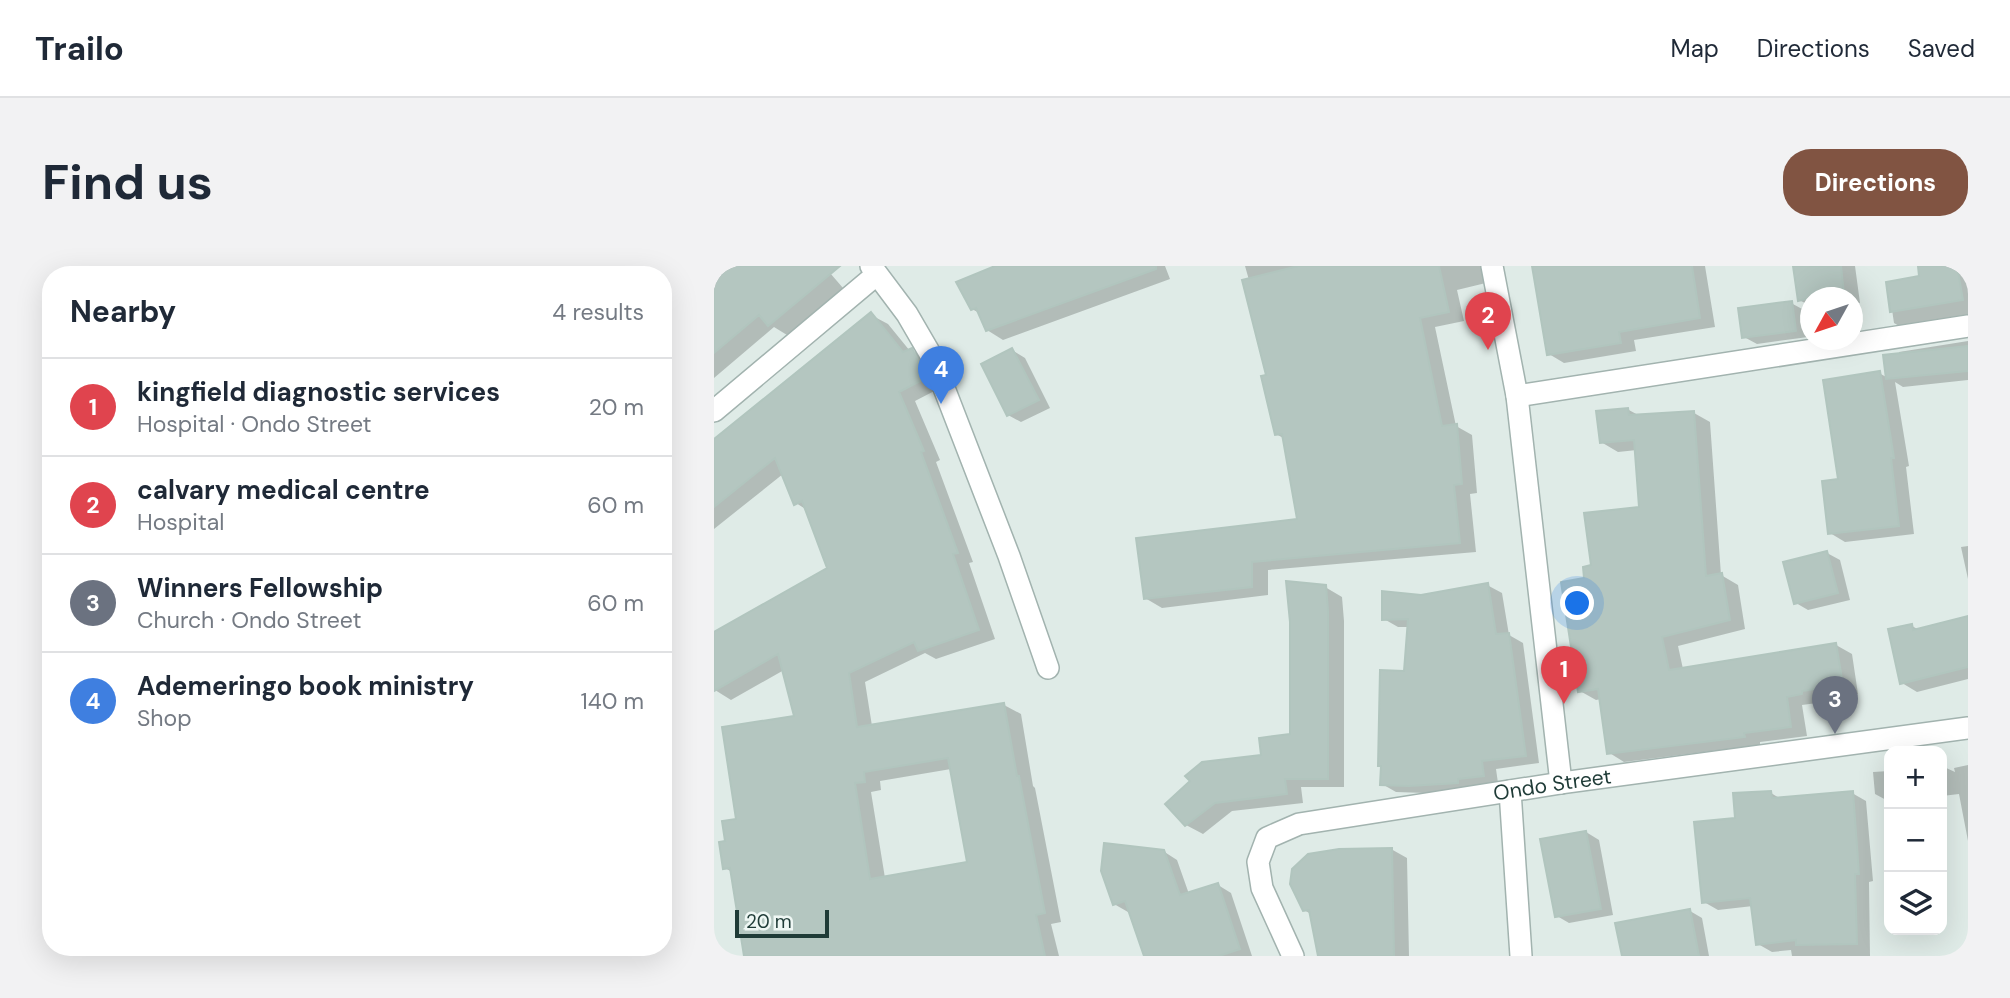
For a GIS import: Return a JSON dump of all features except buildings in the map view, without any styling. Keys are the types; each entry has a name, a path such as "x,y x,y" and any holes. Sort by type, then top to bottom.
{"street":[{"path":"1492,266 1517,396 1560,783"},
{"path":"714,411 874,271 907,314 932,357 1004,544 1048,668"},
{"path":"1517,396 1968,326"},
{"name":"Ondo Street","path":"1293,956 1262,888 1258,862 1267,838 1299,824 1560,783 1968,729"},
{"path":"1510,791 1521,956"}],"place":[{"name":"calvary medical centre","path":"1488,350"},
{"name":"Ademeringo book ministry","path":"941,404"},
{"name":"kingfield diagnostic services","path":"1564,704"},
{"name":"Winners Fellowship","path":"1835,734"}]}
